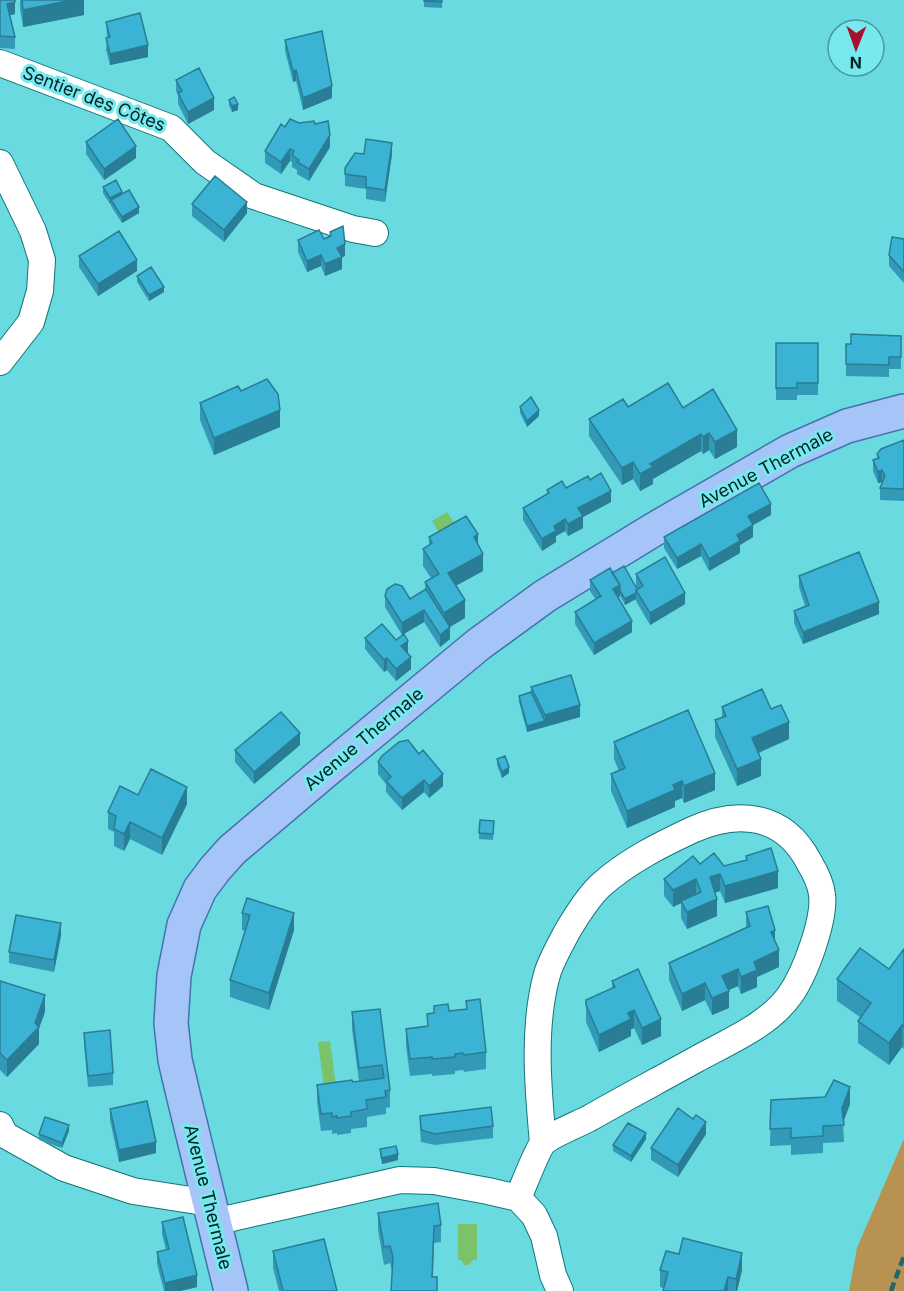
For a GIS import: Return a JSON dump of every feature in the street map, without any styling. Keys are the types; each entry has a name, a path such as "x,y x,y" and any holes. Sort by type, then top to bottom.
{"main road":[{"name":"Avenue Thermale","path":"231,1291 175,1060 171,1023 174,976 184,925 200,889 214,869 232,850 331,766 479,644 545,596 663,524 790,451 846,426 904,411"}],"street":[{"name":"Sentier des Côtes","path":"0,63 171,128 205,162 254,196 353,229 375,233"},
{"path":"0,163 33,231 42,260 40,291 31,322 0,362"},
{"path":"518,1198 543,1143 539,1096 541,1008 548,971 576,917 600,886 627,865 697,828 731,818 752,818 770,823 786,832 802,849 818,878 822,895 821,915 811,951 803,972 790,995 776,1012 743,1034 543,1143"},
{"path":"0,1125 5,1136 64,1168 133,1191 212,1213 400,1180 434,1180 518,1198 534,1215 544,1236 553,1275 560,1291"}],"shaded area":[{"path":"447,512 462,535 446,544 432,521"},
{"path":"330,1041 336,1086 324,1087 318,1042"},
{"path":"904,1139 904,1291 849,1291 857,1248"},
{"path":"458,1224 477,1224 477,1260 473,1260 469,1265 464,1265 461,1260 458,1260"}],"building":[{"path":"0,0 15,0 7,4 15,37 0,36"},
{"path":"22,0 72,0 23,10"},
{"path":"442,0 442,2 424,1"},
{"path":"140,13 148,45 110,54 106,38 110,37 106,22"},
{"path":"322,31 332,86 303,98 285,40"},
{"path":"199,68 214,98 188,112 178,93 182,91 176,80"},
{"path":"234,97 238,104 232,106 229,100"},
{"path":"118,119 136,146 104,169 86,142"},
{"path":"290,119 299,123 314,121 315,124 328,121 330,135 309,169 297,162 299,160 292,155 294,151 290,149 281,162 265,151 281,124 285,127"},
{"path":"366,139 392,143 385,190 366,187 366,177 345,174 345,168 355,153 364,154"},
{"path":"215,176 247,202 224,230 192,204"},
{"path":"116,180 122,192 110,198 103,187"},
{"path":"129,190 139,207 122,217 111,200"},
{"path":"343,226 345,244 337,248 342,257 325,264 321,255 307,261 298,240 319,230 324,239 331,236 330,232"},
{"path":"119,231 137,260 98,284 79,256"},
{"path":"892,237 904,239 904,272 889,255"},
{"path":"151,267 164,287 149,295 137,276"},
{"path":"851,334 901,336 901,357 889,357 889,365 846,364 846,344 851,344"},
{"path":"776,343 818,343 818,383 797,383 797,388 776,388"},
{"path":"267,379 278,394 280,410 214,438 200,403 238,386 241,391"},
{"path":"668,383 683,408 713,389 737,430 715,442 709,433 703,437 701,434 650,464 653,467 640,474 633,462 622,468 589,419 623,399 628,407"},
{"path":"531,397 539,410 527,421 520,407"},
{"path":"904,440 904,489 880,488 885,476 882,470 878,472 873,460 879,458 877,454 881,449"},
{"path":"601,473 611,491 578,508 583,516 568,524 565,519 554,526 556,531 542,539 523,508 549,493 547,490 562,481 566,488 588,476 590,480"},
{"path":"759,483 771,504 748,516 753,525 737,535 740,541 709,559 701,544 677,558 664,537"},
{"path":"466,516 478,534 474,537 483,554 448,573 465,600 444,613 425,582 439,574 423,549 432,543 429,537"},
{"path":"859,552 879,602 803,632 794,611 809,605 799,576"},
{"path":"665,557 685,593 650,613 636,590 643,586 636,574"},
{"path":"624,566 637,589 636,593 625,599 612,573"},
{"path":"610,568 620,585 613,589 632,621 594,643 575,612 601,596 590,580"},
{"path":"395,584 402,586 410,599 426,589 450,627 440,635 424,610 402,623 385,596 387,589"},
{"path":"382,624 396,640 404,634 408,641 401,646 411,657 396,669 387,658 384,660 365,638"},
{"path":"571,675 580,705 545,715 531,687"},
{"path":"762,689 771,709 781,705 789,722 752,738 761,759 737,769 715,720 726,716 722,707"},
{"path":"531,692 545,721 527,726 519,696"},
{"path":"688,710 715,773 684,786 682,781 673,785 675,790 627,811 611,774 625,768 614,742"},
{"path":"281,712 300,733 254,772 235,750"},
{"path":"408,740 419,754 423,750 443,774 429,786 424,780 402,798 386,781 391,777 378,762 399,742"},
{"path":"505,756 509,767 502,772 497,759"},
{"path":"151,769 187,787 162,838 130,822 124,834 114,829 116,816 108,812 120,786 138,795"},
{"path":"480,820 494,821 493,834 479,833"},
{"path":"771,848 778,871 725,886 720,874 710,877 717,899 687,912 681,901 701,892 696,879 673,890 664,879 693,856 700,864 714,853 724,866 747,860 746,856"},
{"path":"247,898 294,913 269,993 230,980 250,915 242,913"},
{"path":"768,906 775,930 771,932 779,950 754,962 757,970 741,977 738,969 722,976 729,991 712,998 705,983 682,994 669,963 750,926 746,912"},
{"path":"16,915 61,923 54,960 9,952"},
{"path":"860,948 889,969 904,949 904,1027 902,1025 889,1043 858,1021 871,1003 837,979"},
{"path":"638,969 661,1019 642,1028 634,1010 628,1013 631,1019 599,1035 586,1000 615,987 612,981"},
{"path":"0,981 45,995 35,1023 39,1027 7,1060 0,1053"},
{"path":"480,999 486,1052 455,1054 455,1057 410,1059 406,1029 428,1026 427,1014 434,1013 434,1006 448,1004 449,1011 467,1009 466,1001"},
{"path":"380,1009 390,1090 385,1091 386,1097 366,1100 367,1109 351,1112 351,1116 337,1118 337,1116 332,1117 332,1113 321,1114 317,1085 384,1078 382,1065 359,1068 352,1012"},
{"path":"110,1030 113,1073 88,1076 84,1033"},
{"path":"834,1080 850,1087 842,1108 844,1125 823,1126 823,1136 791,1138 791,1128 770,1129 771,1100 825,1097"},
{"path":"147,1101 156,1142 119,1150 110,1109"},
{"path":"491,1107 493,1126 435,1134 421,1130 420,1116"},
{"path":"678,1108 693,1119 696,1115 706,1122 678,1165 651,1148"},
{"path":"45,1117 69,1125 62,1143 39,1134"},
{"path":"628,1123 646,1133 631,1156 613,1145"},
{"path":"396,1146 398,1154 382,1158 380,1149"},
{"path":"438,1203 441,1225 434,1226 432,1277 437,1277 437,1291 391,1291 393,1257 390,1246 384,1247 378,1213"},
{"path":"183,1217 197,1275 165,1283 157,1252 169,1249 162,1222"},
{"path":"683,1238 742,1253 736,1279 728,1277 724,1291 663,1291 668,1272 660,1270 666,1251 679,1254"},
{"path":"324,1239 337,1291 283,1291 273,1251"}],"railway":[{"path":"891,1291 904,1256"}]}
